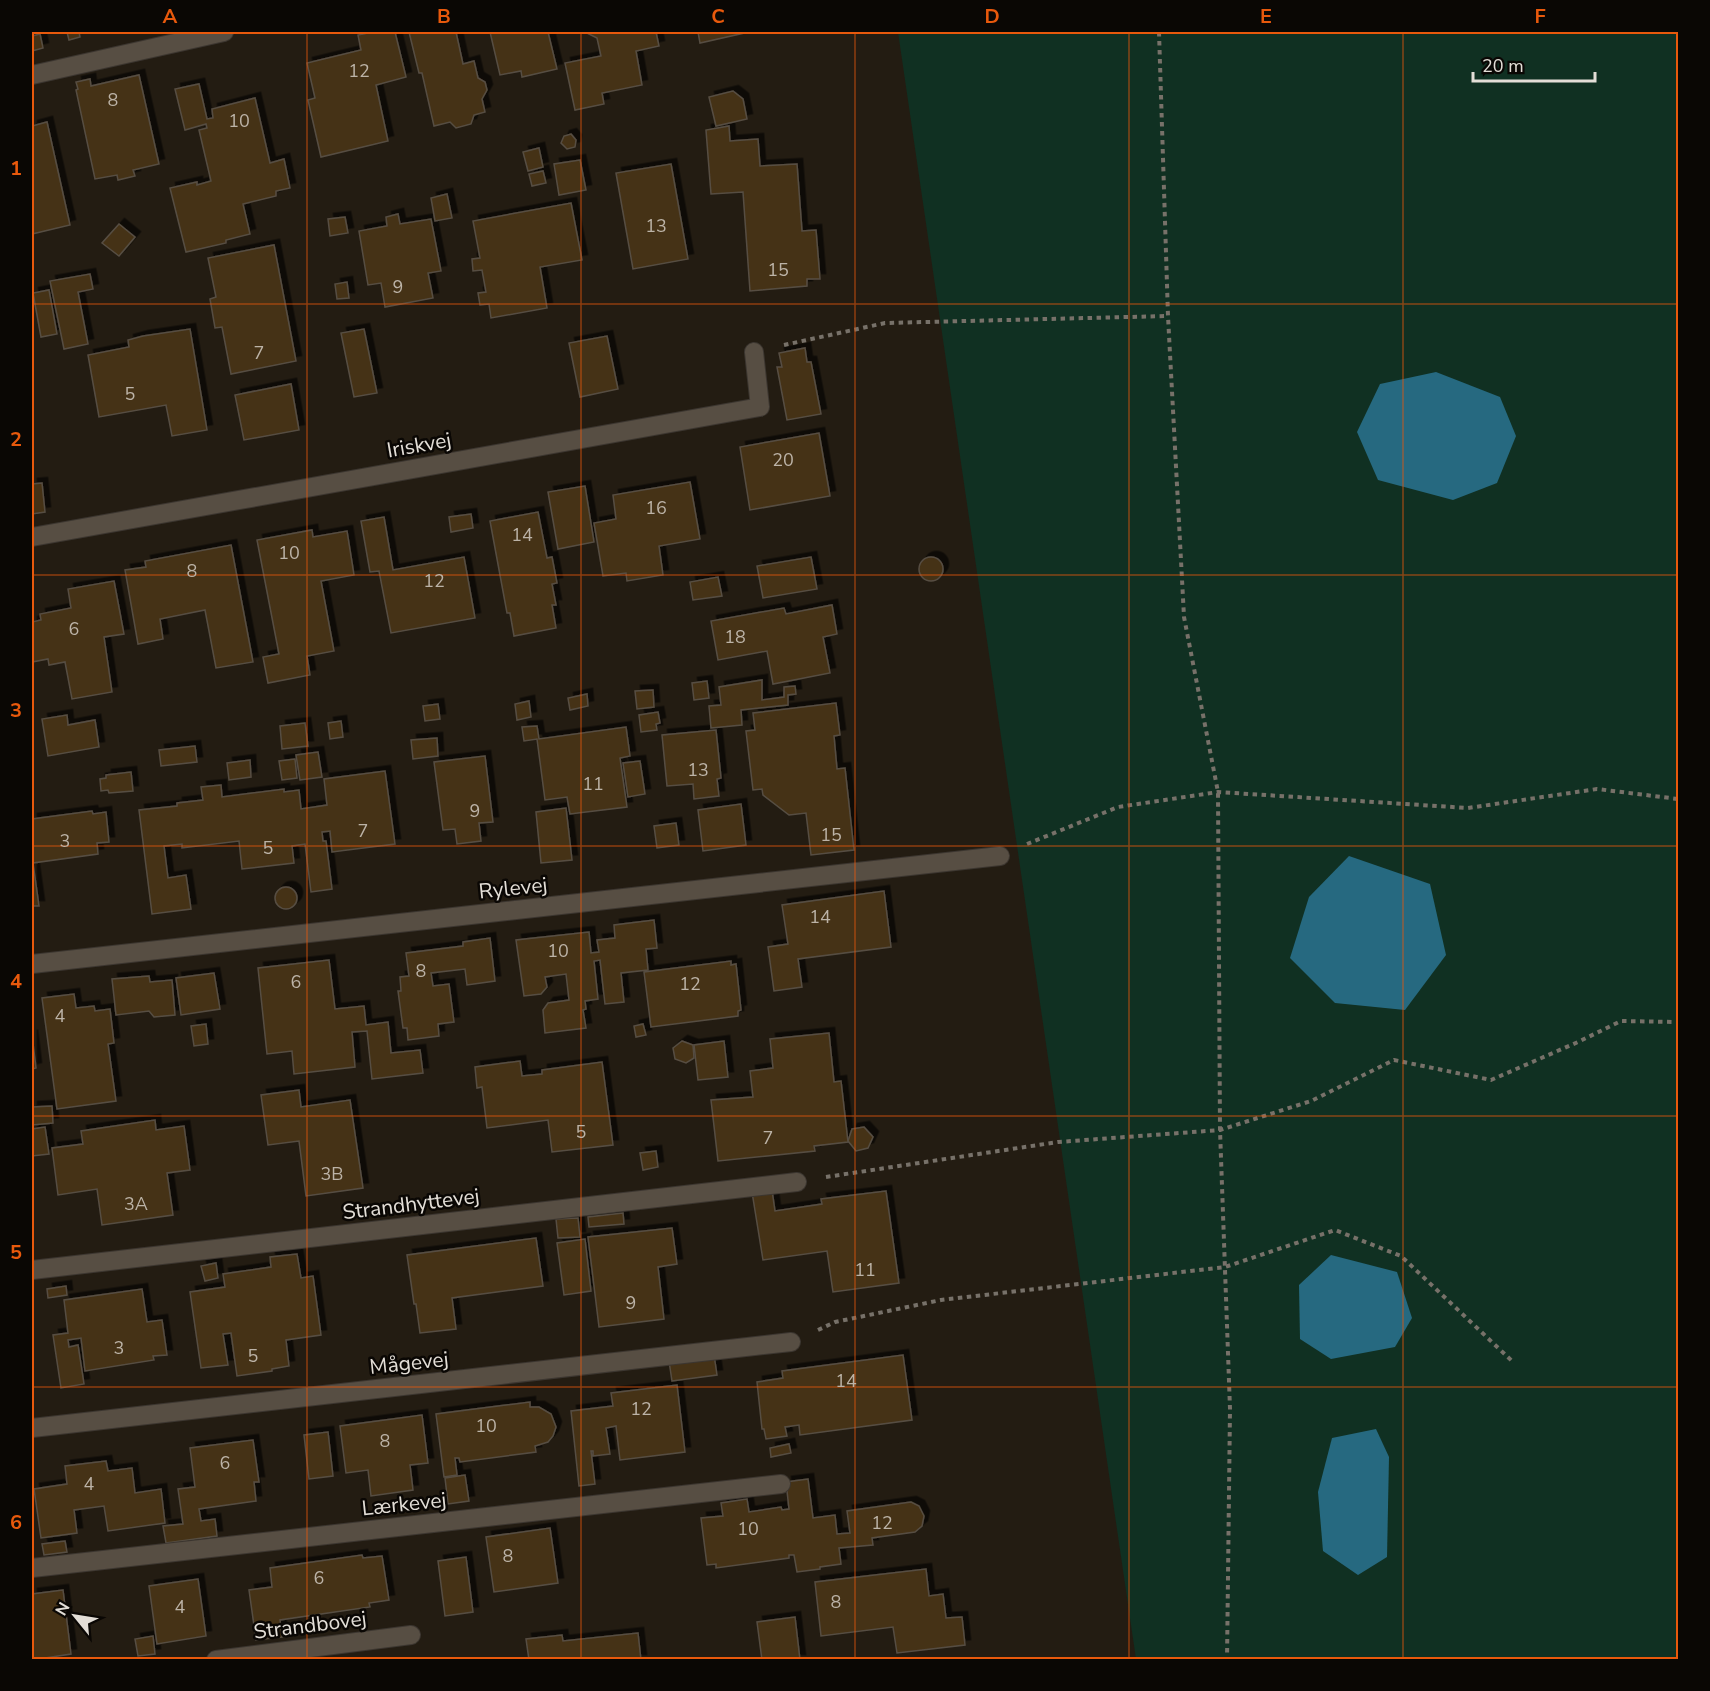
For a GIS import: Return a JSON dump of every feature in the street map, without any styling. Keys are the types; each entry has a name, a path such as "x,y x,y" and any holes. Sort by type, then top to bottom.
{"street":[{"path":"32,75 224,32"},
{"name":"Iriskvej","path":"32,537 760,407 754,352"},
{"name":"Rylevej","path":"32,964 1000,856"},
{"name":"Strandhyttevej","path":"32,1270 797,1182"},
{"name":"Mågevej","path":"32,1428 791,1342"},
{"name":"Lærkevej","path":"32,1568 781,1484"},
{"name":"Strandbovej","path":"216,1659 411,1635"}],"path":[{"path":"1159,32 1168,316 1184,617 1218,792 1220,1130 1230,1409 1227,1659"},
{"path":"754,352 885,323 1168,316"},
{"path":"1000,856 1118,807 1218,792 1468,808 1597,789 1678,799"},
{"path":"797,1182 1058,1142 1220,1130 1311,1101 1394,1060 1491,1080 1621,1021 1678,1022"},
{"path":"791,1342 835,1322 941,1300 1225,1267 1335,1230 1401,1256 1512,1361"}],"green space":[{"path":"898,32 1678,32 1678,1659 1136,1659"}],"water":[{"path":"1436,372 1500,397 1516,436 1497,483 1453,500 1378,480 1357,432 1380,384"},
{"path":"1349,856 1430,884 1446,955 1405,1010 1335,1003 1290,958 1309,897"},
{"path":"1331,1255 1397,1272 1412,1318 1395,1347 1331,1359 1300,1339 1299,1285"},
{"path":"1376,1429 1389,1457 1387,1557 1358,1575 1323,1551 1318,1492 1332,1438"}],"building":[{"path":"67,32 79,32 80,37 69,40"},
{"path":"395,32 406,77 376,85 388,141 321,157 308,100 315,98 307,63 361,50 358,35"},
{"path":"409,32 456,32 463,64 474,61 478,78 485,82 487,90 482,99 485,112 474,115 471,124 456,128 450,122 434,126 422,73 419,73"},
{"path":"490,32 548,32 557,69 522,77 521,71 500,75"},
{"path":"585,32 656,32 659,46 636,51 642,85 602,93 604,104 575,110 565,63 601,56 597,38"},
{"path":"698,32 749,32 700,43"},
{"path":"40,34 43,48 32,51 32,36"},
{"path":"139,75 159,164 133,170 135,176 118,180 117,175 95,179 76,82 90,79 91,86"},
{"path":"199,84 207,119 213,118 212,109 255,98 270,163 284,159 290,188 276,191 276,196 243,204 250,234 226,240 226,243 186,252 170,188 211,181 199,130 207,128 206,124 185,130 175,89"},
{"path":"733,91 743,99 747,119 716,126 709,97"},
{"path":"47,122 70,225 32,234 32,126"},
{"path":"729,126 730,141 758,139 760,166 797,164 802,231 816,230 820,279 807,279 807,286 750,291 743,192 711,194 706,130"},
{"path":"571,134 576,140 575,147 567,149 561,143 564,136"},
{"path":"539,148 543,167 528,171 523,152"},
{"path":"580,160 586,190 559,195 554,164"},
{"path":"671,164 688,259 633,269 616,173"},
{"path":"543,171 546,183 532,186 529,174"},
{"path":"447,194 452,218 435,221 431,198"},
{"path":"571,203 582,260 540,267 547,308 491,318 489,304 480,305 478,293 486,292 482,270 473,271 472,259 480,258 473,221"},
{"path":"398,214 400,224 431,219 441,271 428,273 433,298 385,307 381,283 368,285 359,231 387,226 386,217"},
{"path":"345,217 348,233 330,236 328,219"},
{"path":"119,224 135,237 119,256 102,243"},
{"path":"274,245 296,361 231,374 222,327 215,328 210,299 216,297 208,258"},
{"path":"90,274 93,289 78,292 88,344 64,349 50,281"},
{"path":"347,282 349,298 337,299 335,284"},
{"path":"49,290 57,334 41,337 33,293"},
{"path":"190,329 207,430 172,436 166,405 99,417 88,355 129,347 128,340 143,336"},
{"path":"364,329 377,393 354,397 341,333"},
{"path":"607,336 618,389 580,397 569,343"},
{"path":"805,348 807,362 811,362 821,414 787,420 777,367 782,367 779,353"},
{"path":"291,384 299,430 244,440 235,395"},
{"path":"819,433 830,496 750,510 740,447"},
{"path":"690,482 700,539 659,546 663,575 627,581 626,573 603,576 594,523 616,519 613,495"},
{"path":"42,483 45,512 32,514 32,484"},
{"path":"585,486 594,542 558,549 548,492"},
{"path":"538,512 547,558 552,557 557,583 552,584 556,605 552,605 556,628 514,636 510,613 507,613 490,521"},
{"path":"471,514 473,528 451,532 449,517"},
{"path":"384,517 393,570 464,557 475,618 391,633 379,571 370,572 361,521"},
{"path":"312,530 313,537 347,531 354,575 321,581 334,651 307,656 310,675 268,683 263,657 279,654 257,540"},
{"path":"231,545 253,662 216,668 205,610 160,619 163,639 138,644 125,570 146,567 145,561"},
{"path":"811,557 817,589 763,598 757,566"},
{"path":"931,557 940,560 943,569 940,578 931,581 922,578 919,569 922,560"},
{"path":"718,577 722,596 693,600 690,582"},
{"path":"114,581 124,634 104,637 112,692 72,699 65,662 49,665 48,659 32,662 32,622 41,620 40,614 71,608 68,589"},
{"path":"832,605 837,634 823,637 830,673 773,684 767,651 718,660 711,621 784,608 786,614"},
{"path":"762,680 762,700 784,697 784,687 795,686 796,694 788,695 788,705 741,710 742,725 711,728 709,706 721,705 719,687"},
{"path":"707,681 709,698 694,700 692,683"},
{"path":"653,690 654,707 637,709 635,691"},
{"path":"587,694 588,706 570,710 568,698"},
{"path":"529,701 531,717 517,720 515,704"},
{"path":"836,703 840,735 834,736 837,769 845,768 854,850 811,855 806,813 789,815 763,795 762,789 753,790 746,731 755,730 753,713"},
{"path":"438,704 440,719 425,721 423,706"},
{"path":"658,712 660,723 656,724 657,730 641,732 639,715"},
{"path":"67,715 68,725 95,720 99,747 48,756 42,719"},
{"path":"341,721 343,737 330,739 328,723"},
{"path":"305,723 308,746 282,749 280,726"},
{"path":"537,726 539,739 626,727 630,756 620,758 627,807 570,814 567,797 545,800 537,739 524,741 522,727"},
{"path":"716,730 721,778 717,779 719,796 694,799 693,784 667,786 662,735"},
{"path":"437,738 438,756 413,759 411,740"},
{"path":"195,746 197,762 161,766 159,750"},
{"path":"318,752 322,777 300,780 296,755"},
{"path":"485,756 493,822 479,823 481,841 457,844 455,829 443,830 434,762"},
{"path":"295,759 297,778 282,780 279,761"},
{"path":"250,760 251,777 229,780 227,763"},
{"path":"640,761 645,794 628,797 623,763"},
{"path":"385,771 395,844 332,852 330,831 322,832 323,841 326,841 332,889 311,892 305,844 292,846 294,863 242,869 239,841 182,848 182,844 164,846 168,878 186,875 191,909 152,914 139,810 177,806 177,803 203,800 201,787 221,785 222,797 284,789 284,792 299,790 301,809 327,805 324,779"},
{"path":"131,772 133,791 109,793 108,790 101,791 100,779 106,778 106,775"},
{"path":"741,804 746,845 703,851 698,810"},
{"path":"566,808 572,860 541,863 536,812"},
{"path":"92,811 93,814 106,812 109,842 97,843 98,854 33,863 39,906 32,906 32,819"},
{"path":"676,823 679,845 657,848 654,826"},
{"path":"286,887 294,890 297,898 294,906 286,909 278,906 275,898 278,890"},
{"path":"884,891 891,947 798,959 802,987 774,991 768,947 788,944 782,905"},
{"path":"654,920 657,948 646,949 648,970 621,973 624,1002 605,1004 600,960 594,961 598,999 585,1001 586,1009 583,1010 586,1028 545,1033 543,1010 548,1003 569,1000 566,974 545,977 547,987 541,994 524,996 516,940 589,932 591,953 599,952 597,940 615,938 614,925"},
{"path":"490,938 495,981 467,985 465,969 431,973 433,986 449,984 454,1022 438,1024 439,1036 408,1040 407,1028 403,1028 398,991 401,991 400,977 409,976 406,953 463,946 463,942"},
{"path":"329,960 335,1009 364,1006 366,1025 388,1022 391,1053 420,1050 423,1073 372,1079 367,1031 352,1032 355,1067 294,1074 292,1051 267,1054 258,968"},
{"path":"731,961 731,965 736,964 741,1010 738,1011 738,1016 651,1027 644,972"},
{"path":"214,973 220,1009 181,1015 176,978"},
{"path":"149,976 150,982 172,980 175,1015 154,1017 149,1011 116,1015 112,979"},
{"path":"74,994 76,1008 94,1006 95,1011 110,1009 114,1043 108,1044 116,1101 57,1109 42,998"},
{"path":"206,1024 208,1044 194,1046 191,1026"},
{"path":"643,1024 646,1035 636,1037 634,1026"},
{"path":"829,1033 834,1082 841,1081 848,1142 814,1146 815,1151 718,1161 711,1100 753,1097 750,1071 773,1068 770,1039"},
{"path":"32,1035 36,1068 32,1069"},
{"path":"682,1041 693,1045 694,1058 686,1063 675,1059 673,1048"},
{"path":"724,1041 728,1077 698,1080 694,1045"},
{"path":"520,1061 522,1076 542,1074 542,1070 602,1062 613,1145 552,1152 548,1120 487,1128 482,1087 477,1088 475,1067"},
{"path":"299,1090 301,1107 350,1100 363,1188 306,1196 299,1141 268,1145 261,1095"},
{"path":"52,1106 53,1123 32,1125 32,1107"},
{"path":"155,1120 156,1130 184,1126 190,1170 167,1173 173,1215 102,1225 97,1189 58,1195 52,1148 83,1144 81,1131"},
{"path":"45,1127 49,1154 32,1156 32,1129"},
{"path":"864,1127 873,1137 868,1148 856,1151 848,1141 852,1129"},
{"path":"656,1151 658,1167 643,1170 640,1153"},
{"path":"772,1190 775,1211 822,1204 821,1199 886,1191 899,1283 833,1292 827,1251 763,1260 752,1192"},
{"path":"623,1213 624,1224 589,1227 588,1217"},
{"path":"578,1218 580,1237 558,1238 556,1219"},
{"path":"672,1228 677,1264 658,1267 664,1319 599,1327 588,1237"},
{"path":"536,1238 543,1286 452,1298 456,1329 420,1333 407,1255"},
{"path":"585,1239 591,1291 564,1295 557,1243"},
{"path":"297,1254 301,1278 313,1276 321,1335 286,1340 289,1366 237,1376 231,1333 223,1334 228,1365 201,1368 190,1292 225,1287 223,1274 271,1267 270,1257"},
{"path":"216,1263 218,1278 205,1281 201,1266"},
{"path":"66,1286 67,1295 48,1298 47,1289"},
{"path":"142,1289 147,1322 162,1320 167,1355 153,1356 154,1360 85,1371 81,1338 68,1340 69,1347 78,1345 84,1384 61,1388 53,1335 68,1333 64,1300"},
{"path":"714,1355 717,1375 672,1381 669,1361"},
{"path":"903,1355 912,1420 800,1435 799,1425 785,1427 787,1436 766,1439 764,1429 762,1429 757,1382 783,1378 782,1371"},
{"path":"677,1385 685,1452 620,1460 616,1426 606,1428 610,1454 593,1456 593,1451 591,1451 595,1484 579,1486 571,1411 613,1406 611,1393"},
{"path":"530,1402 530,1407 539,1407 551,1414 556,1427 548,1442 535,1446 536,1452 460,1462 459,1458 455,1458 457,1475 444,1477 436,1414"},
{"path":"422,1415 428,1463 410,1465 413,1490 371,1496 368,1470 346,1473 340,1426"},
{"path":"328,1432 333,1476 309,1479 304,1435"},
{"path":"253,1440 259,1482 254,1482 256,1501 199,1509 201,1521 215,1519 217,1536 166,1543 163,1526 183,1524 178,1489 195,1487 190,1448"},
{"path":"789,1444 791,1453 771,1457 770,1448"},
{"path":"106,1461 108,1471 132,1468 135,1493 161,1489 165,1523 108,1531 104,1506 74,1510 77,1533 41,1538 34,1489 67,1484 65,1466"},
{"path":"465,1475 469,1501 448,1504 445,1478"},
{"path":"808,1479 813,1518 835,1515 837,1534 850,1533 847,1511 911,1502 919,1506 924,1516 922,1526 915,1532 872,1538 873,1545 839,1548 841,1564 820,1567 820,1569 797,1572 794,1555 789,1555 789,1558 716,1568 716,1564 707,1565 701,1518 723,1516 721,1503 747,1499 749,1512 781,1507 782,1510 789,1509 786,1482"},
{"path":"550,1528 558,1583 494,1592 486,1537"},
{"path":"65,1541 67,1552 44,1555 42,1544"},
{"path":"362,1555 363,1558 382,1556 389,1600 369,1603 370,1607 280,1620 282,1637 256,1640 249,1590 272,1587 270,1568"},
{"path":"466,1557 473,1612 445,1616 438,1561"},
{"path":"926,1569 929,1596 943,1594 946,1618 962,1617 965,1645 897,1653 893,1627 821,1636 815,1582"},
{"path":"198,1579 206,1636 157,1644 149,1586"},
{"path":"63,1590 71,1654 32,1660 32,1594"},
{"path":"795,1617 800,1660 762,1660 757,1622"},
{"path":"638,1633 641,1660 529,1660 526,1639 562,1635 563,1641"},
{"path":"153,1636 155,1654 138,1656 135,1639"}]}
